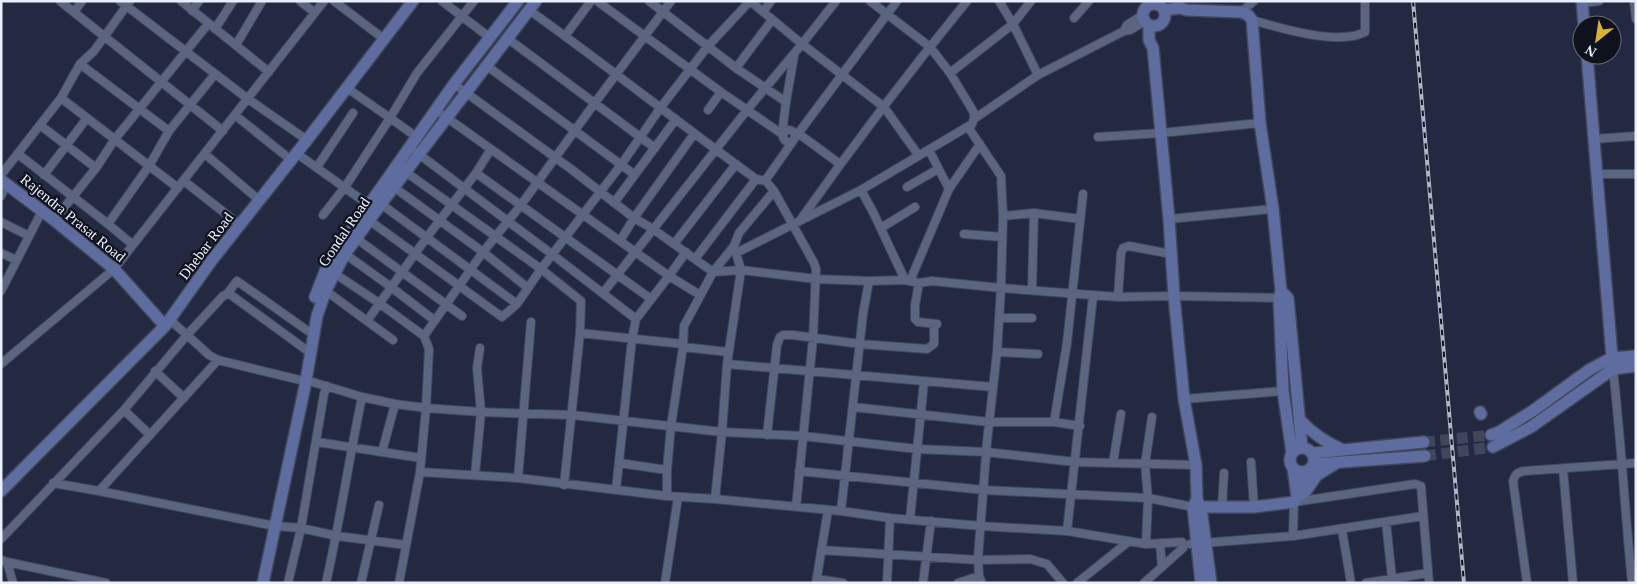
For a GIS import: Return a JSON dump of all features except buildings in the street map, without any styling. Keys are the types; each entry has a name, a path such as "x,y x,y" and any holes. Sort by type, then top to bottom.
{"street":[{"path":"60,1 223,131"},
{"path":"74,12 82,1"},
{"path":"181,1 269,72"},
{"path":"192,11 199,1"},
{"path":"215,29 233,1"},
{"path":"236,45 262,1"},
{"path":"300,1 315,13"},
{"path":"1,364 114,269 324,1"},
{"path":"334,1 384,39"},
{"name":"Dhebar Road","path":"1,491 168,323 212,260 413,1"},
{"path":"442,1 489,37"},
{"path":"323,215 345,187 417,73 474,1"},
{"name":"Gondal Road","path":"414,151 418,138 454,84 518,1"},
{"path":"565,36 590,1"},
{"path":"597,1 782,136"},
{"path":"649,1 736,68 786,102"},
{"path":"424,336 494,236 521,205 671,1"},
{"path":"366,217 502,317 516,304 708,46 750,1 802,44 884,106 919,156"},
{"path":"763,12 771,1"},
{"path":"603,293 747,110 836,1"},
{"path":"870,1 930,47 950,73 970,106 974,119"},
{"path":"695,259 760,180 777,163 897,1"},
{"path":"796,222 967,1"},
{"path":"999,1 1013,24 1038,74"},
{"path":"950,73 1013,24 1031,1"},
{"path":"1074,18 1089,1"},
{"path":"1241,12 1254,1"},
{"path":"1252,20 1303,34 1344,38 1365,32 1365,1"},
{"path":"1583,15 1582,2 1599,1"},
{"path":"1634,1 1636,19"},
{"path":"1,196 3,180 18,154 61,98 80,64 94,51 126,3 248,99 307,140"},
{"path":"532,6 565,36 615,75 774,191 796,222 816,275 813,339 796,507"},
{"name":"Gondal Road","path":"303,380 305,349 312,310 341,251 374,203 414,151 447,117 532,6"},
{"path":"667,496 671,426 683,346 684,326 713,272 735,249 861,190 968,127 974,119 1038,74 1124,31 1148,22 1161,22 1158,6"},
{"path":"1201,583 1191,544 1197,505 1196,465 1184,399 1174,296 1169,219 1153,48 1157,40 1144,10 1158,6 1187,10 1241,12 1248,15 1252,20 1260,123 1308,471 1304,472 1293,536"},
{"path":"736,68 772,20"},
{"path":"54,220 96,168 115,139 208,24"},
{"path":"507,38 655,148"},
{"path":"777,163 794,54"},
{"path":"80,64 169,131"},
{"path":"1588,65 1632,583"},
{"path":"487,66 574,132 635,175"},
{"path":"108,224 149,166 169,131 215,74"},
{"path":"454,84 634,218 653,229 713,272 741,270 869,281 908,281 919,283 932,281 1094,296 1283,296"},
{"path":"347,88 418,138"},
{"path":"708,110 721,92"},
{"path":"61,98 178,188"},
{"path":"436,110 538,182 582,216 700,295"},
{"path":"317,167 353,114"},
{"path":"235,115 294,156 317,167 345,187 374,203 427,238 516,304"},
{"path":"44,175 87,118"},
{"path":"614,203 676,119"},
{"path":"1098,137 1260,123"},
{"path":"40,125 96,168"},
{"path":"962,582 981,579 978,560 986,452 997,352 1003,216 1001,176 968,127"},
{"path":"782,136 786,130 791,130 795,138 840,164"},
{"path":"620,242 634,218 694,134"},
{"path":"1594,139 1636,136"},
{"path":"908,281 949,189 980,144"},
{"path":"367,321 476,173 491,149"},
{"path":"929,150 949,189"},
{"path":"414,151 636,319"},
{"path":"18,154 133,245"},
{"path":"205,154 259,200"},
{"path":"674,244 736,164"},
{"path":"907,186 938,168"},
{"path":"401,169 580,299 580,333 564,485"},
{"path":"476,173 651,299"},
{"path":"1597,174 1636,174"},
{"name":"Rajendra Prasat Road","path":"3,180 114,269 168,323"},
{"path":"184,180 240,225"},
{"path":"390,184 483,252 528,288"},
{"path":"861,190 908,281"},
{"path":"715,499 728,352 741,270 735,249 739,233 774,191"},
{"path":"1054,422 1073,294 1084,194"},
{"path":"880,228 915,207"},
{"path":"1169,219 1273,209"},
{"path":"1,291 42,211"},
{"path":"1003,216 1034,213 1080,219"},
{"path":"1032,290 1034,213"},
{"path":"1,222 29,236"},
{"path":"964,234 1002,237"},
{"path":"353,236 462,316"},
{"path":"1118,297 1120,253 1123,248 1129,246 1171,254"},
{"path":"341,251 434,320"},
{"path":"616,490 632,340 636,319 686,252"},
{"path":"1,253 16,260"},
{"path":"330,271 379,303 424,336 429,349 420,472 399,583"},
{"path":"1,538 124,410 155,371 237,281 308,331"},
{"path":"842,511 844,475 869,281"},
{"path":"767,435 777,344 780,336 927,349 934,344 937,324 918,322 914,319 919,283"},
{"path":"322,288 393,340"},
{"name":"Gondal Road","path":"257,583 272,526 322,288"},
{"path":"227,294 305,349"},
{"path":"1067,531 1094,296"},
{"path":"1283,296 1283,391 1305,454"},
{"path":"999,318 1032,318"},
{"path":"518,478 531,322"},
{"path":"168,323 187,335 209,355 218,360 395,404 480,412 572,415 722,432 803,436 917,449 986,452 1075,462 1196,465"},
{"path":"580,333 728,352"},
{"path":"475,475 480,412 478,368 480,348"},
{"path":"997,352 1038,354"},
{"path":"1491,435 1520,419 1590,370 1636,356"},
{"path":"98,491 218,360"},
{"path":"727,364 993,387"},
{"path":"1493,447 1531,427 1612,364 1636,366"},
{"path":"155,371 184,398"},
{"path":"910,519 924,382"},
{"path":"288,583 302,528 324,394 327,386"},
{"path":"1184,399 1283,391"},
{"path":"326,583 337,536 351,448 362,397"},
{"path":"382,452 395,404"},
{"path":"853,408 989,422 1054,422 1080,426"},
{"path":"124,410 150,435"},
{"path":"1113,464 1121,414"},
{"path":"1146,544 1148,498 1146,464 1152,417"},
{"path":"1300,420 1309,430 1342,450"},
{"path":"317,442 420,458"},
{"path":"1299,497 1290,460 1305,454 1424,442"},
{"path":"1305,454 1339,462 1425,456"},
{"path":"1251,462 1254,507"},
{"path":"1299,497 1317,475 1339,462"},
{"path":"619,463 667,470"},
{"path":"1527,583 1513,481 1514,476 1525,470 1636,463"},
{"path":"1293,468 1304,472"},
{"path":"1563,469 1573,583"},
{"path":"800,471 984,490 1148,498 1222,507 1254,507 1299,497 1415,484 1421,486 1429,583"},
{"path":"420,472 518,478 564,485 842,511 890,518 1067,531 1146,544 1191,544 1293,536 1424,516"},
{"path":"1222,507 1224,473"},
{"path":"52,483 272,526 302,528 337,536 406,545"},
{"path":"665,583 678,497"},
{"path":"361,583 379,505"},
{"path":"828,510 816,581 843,583"},
{"path":"887,583 890,518"},
{"path":"923,583 931,521"},
{"path":"1386,522 1392,578"},
{"name":"Gondal Road","path":"263,583 272,526"},
{"path":"1342,530 1351,583"},
{"path":"1627,536 1636,535"},
{"path":"1077,583 1128,542"},
{"path":"1160,543 1162,567"},
{"path":"1144,583 1191,544"},
{"path":"1191,544 1211,583"},
{"path":"822,550 978,560 1030,559 1041,561 1050,567 1062,583"},
{"path":"4,561 13,583"},
{"path":"4,561 106,583"},
{"path":"1366,583 1428,573"}],"tunnel":[{"path":"1424,442 1491,435"},
{"path":"1425,456 1493,447"}],"railway":[{"path":"1413,1 1464,583"}]}
